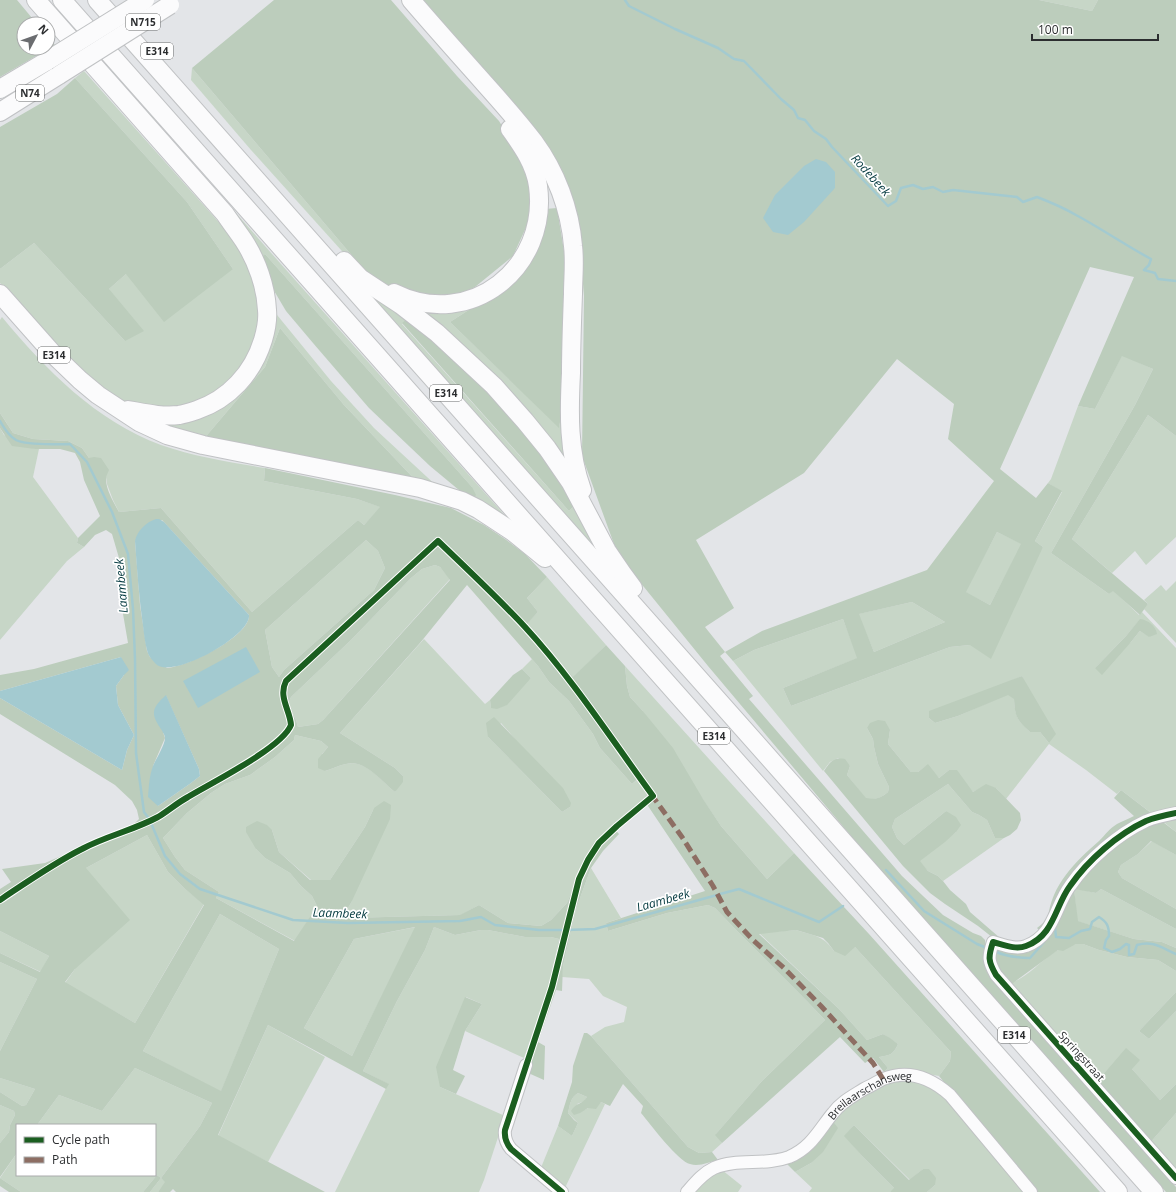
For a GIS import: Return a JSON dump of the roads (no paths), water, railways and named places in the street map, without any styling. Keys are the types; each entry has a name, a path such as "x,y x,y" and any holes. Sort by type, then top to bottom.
{"highway":[{"name":"E314","path":"36,0 225,214 245,242 257,268 265,292 267,311 266,328 262,344 246,376 232,390 204,408 180,415 159,416 117,407"},
{"name":"E314","path":"62,0 1118,1192"},
{"name":"E314","path":"97,0 1154,1192"},
{"name":"E314","path":"111,0 360,278 401,305 437,333 494,386 525,421 547,448 571,483 599,538 614,562 645,603 729,700 747,733"},
{"name":"N715","path":"104,26 145,0"},
{"name":"E314","path":"344,261 385,288 406,298 419,302 440,305 462,303 494,288 515,269 527,251 533,237 538,218 538,184 529,159 522,147 503,119 489,102 398,0"},
{"name":"E314","path":"411,0 534,142 547,162 565,203 571,232 574,260 570,414 571,447 580,486 599,538"},
{"name":"N715","path":"115,39 174,2"},
{"name":"N74","path":"0,89 104,26"},
{"name":"N74","path":"0,112 115,39"},
{"name":"E314","path":"0,294 55,356 80,380 98,395 139,422 167,435 203,445 420,488 462,501 478,509 512,532 543,556 553,568 576,580"}],"street":[{"name":"Springstraat","path":"1176,813 1155,818 1131,829 1113,841 1092,860 1070,886 1052,924 1038,939 1026,947 1017,948 994,942 989,953 989,961 996,975 1176,1178"},
{"path":"526,1065 504,1137 511,1149 562,1192"},
{"name":"Breilaarschansweg","path":"686,1192 704,1175 718,1167 776,1160 788,1157 808,1144 819,1133 833,1112 850,1098 883,1079 904,1075 925,1078 939,1086 950,1095 1031,1192"}],"water":[{"path":"816,159 826,162 835,172 835,188 804,222 788,235 773,232 763,218 775,195 804,166"},
{"path":"156,519 164,522 249,615 246,624 238,634 210,653 179,666 166,667 157,665 148,652 144,635 135,541 142,527"},
{"path":"246,647 260,672 198,708 183,681"},
{"path":"121,657 129,670 116,686 118,705 134,735 127,750 122,770 0,698 0,691"},
{"path":"166,695 199,769 200,776 158,806 148,797 149,785 153,766 165,738 155,719 154,711 155,707"}],"waterway":[{"name":"Rodebeek","path":"625,0 629,6 718,48 734,59 744,61 781,99 794,110 798,118 805,120 814,131 826,139 888,206 896,201 901,188 913,185 923,189 933,187 943,192 953,190 1017,197 1023,202 1037,197 1071,212 1151,259 1149,265 1144,270 1155,273 1158,279 1176,281"},
{"name":"Laambeek","path":"0,421 11,436 21,442 70,444 87,462 112,512 128,554 133,609 136,753 144,812 150,820"},
{"name":"Laambeek","path":"151,823 165,856 180,874 200,889 293,920 348,923 460,921 481,917 495,925 539,930 565,930"},
{"name":"Laambeek","path":"886,870 924,911 977,944 987,948"},
{"name":"Laambeek","path":"720,894 739,889 819,922 843,906"},
{"name":"Laambeek","path":"567,930 595,929 717,895"},
{"name":"Laambeek","path":"1053,930 1055,928 1056,937 1069,938 1081,931 1090,929 1092,922 1099,917 1106,923 1109,930 1109,936 1106,940 1104,948 1112,952 1120,949 1126,944 1129,945 1129,955 1134,954 1137,945 1148,943 1157,945 1176,954"},
{"name":"Laambeek","path":"994,951 1020,958 1030,958 1044,942"}]}
